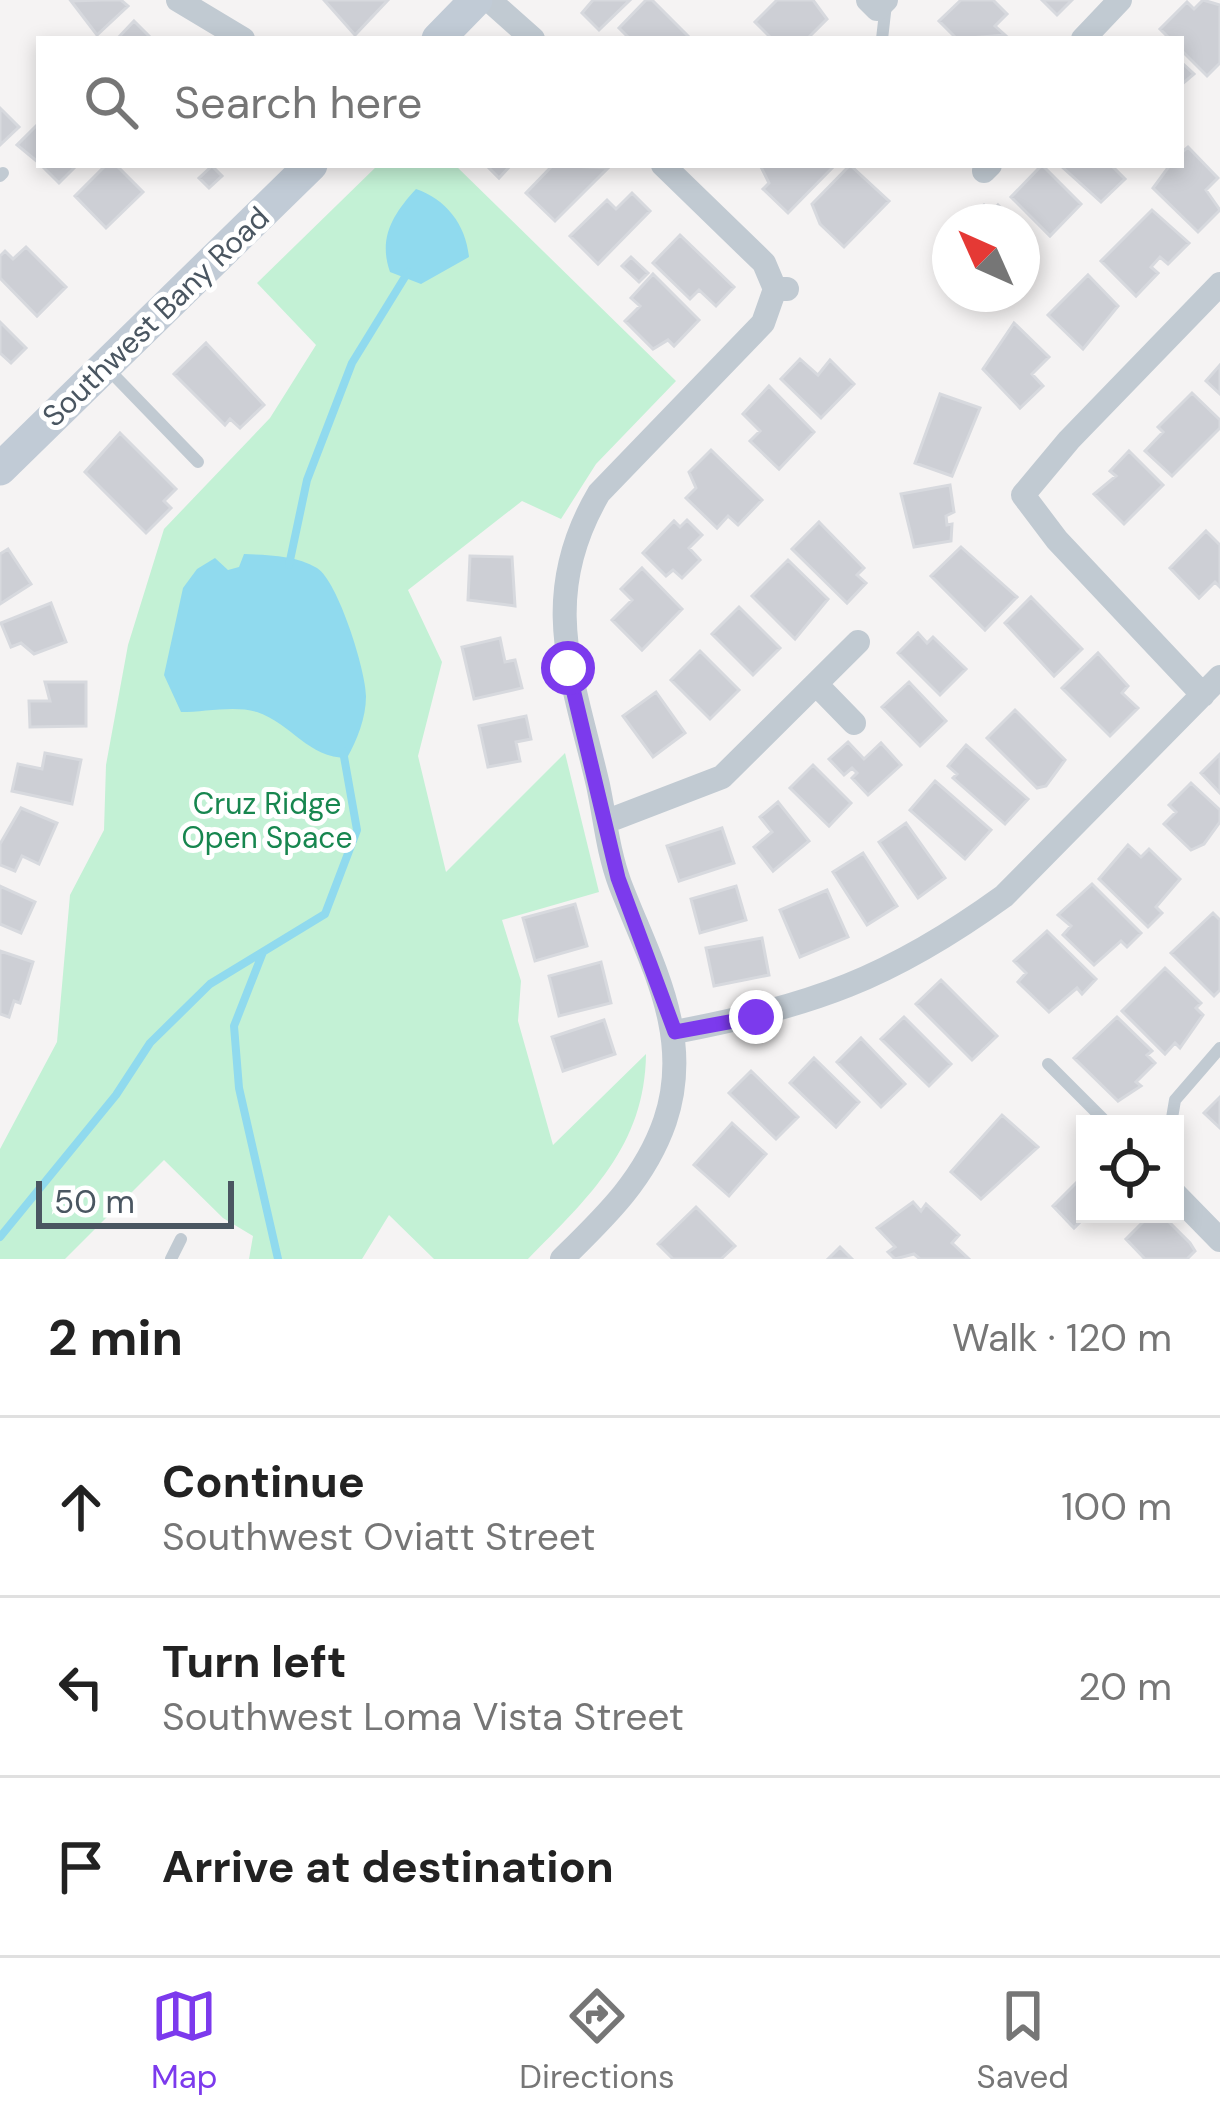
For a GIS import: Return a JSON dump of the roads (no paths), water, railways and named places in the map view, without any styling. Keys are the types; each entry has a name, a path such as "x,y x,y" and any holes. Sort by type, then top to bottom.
{"street":[{"path":"441,36 476,0"},
{"path":"489,0 530,36"},
{"path":"868,0 877,9 886,0"},
{"path":"1086,36 1120,0"},
{"path":"179,1 238,36"},
{"name":"Southwest Bany Road","path":"0,469 308,168"},
{"path":"562,1259 622,1200 650,1161 673,1089 675,1032 618,878 604,822 562,640 566,579 579,533 619,467 763,323 781,289 764,263 666,168"},
{"path":"675,1032 819,1000 873,977 967,923 1004,896 1211,686 1057,540 1024,495 1069,440 1220,284"},
{"path":"604,822 696,791 722,777 858,642"},
{"path":"816,684 854,723"},
{"path":"1184,1203 1220,1240"}],"lane":[{"path":"882,36 886,0"},
{"path":"105,366 198,462"},
{"path":"1172,1115 1175,1100 1220,1048"},
{"path":"1048,1064 1099,1115"},
{"path":"171,1259 181,1239"}],"water":[{"path":"416,189 437,199 453,215 469,257 421,284 390,272 386,248 395,217"},
{"path":"244,554 282,556 309,564 334,590 356,648 366,696 360,728 347,758 311,747 257,712 181,712 164,675 183,588 197,569 215,558 228,570 239,567"}],"waterway":[{"path":"289,565 307,480 352,363 408,272"},
{"path":"0,1237 116,1095 150,1043 210,984 325,914 357,830 343,751"},
{"path":"263,952 234,1026 239,1088 278,1259"}],"park label":[{"name":"Cruz Ridge Open Space","path":"267,821"}]}
